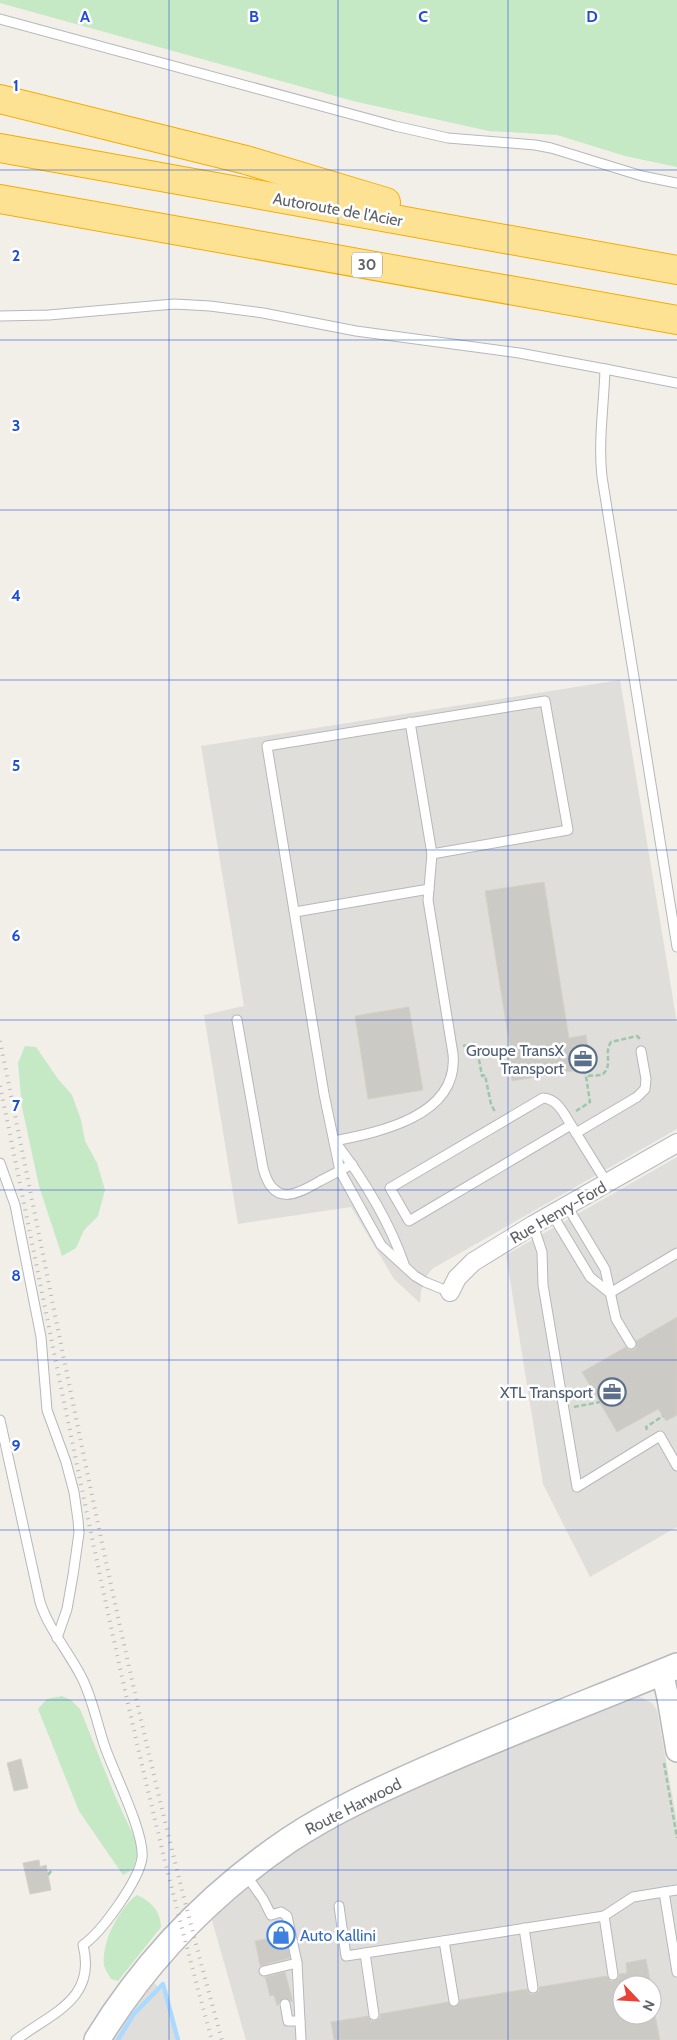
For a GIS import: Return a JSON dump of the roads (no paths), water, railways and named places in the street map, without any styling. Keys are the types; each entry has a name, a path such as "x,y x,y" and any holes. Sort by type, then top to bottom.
{"highway":[{"path":"0,99 246,160 515,240"},
{"name":"Autoroute de l'Acier","path":"0,148 677,270"},
{"name":"30","path":"0,199 677,320"}],"main road":[{"name":"Route Harwood","path":"97,2040 129,1992 173,1939 209,1902 244,1873 310,1827 377,1792 470,1750 669,1669"}],"street":[{"name":"Rue Henry-Ford","path":"450,1292 465,1270 533,1225 677,1143"},
{"path":"669,1669 677,1751"}],"lane":[{"path":"0,20 395,126 448,138 535,144 642,176 677,183"},
{"path":"0,316 50,315 174,304 210,306 263,312 356,331 519,353 677,384"},
{"path":"604,369 603,420 600,446 602,477 677,947"},
{"path":"432,854 568,830 545,701 268,746 324,1094 340,1171 382,1245 424,1282 450,1292"},
{"path":"334,1141 384,1130 410,1119 430,1106 447,1088 451,1079 452,1048 428,900 432,854 410,722"},
{"path":"295,912 429,888"},
{"path":"237,1020 263,1168 269,1184 278,1193 291,1196 352,1164"},
{"path":"607,1183 574,1129 563,1111 554,1101 548,1098 538,1100 390,1188 409,1221 574,1129 637,1097 645,1089 646,1079 641,1048"},
{"path":"334,1141 352,1164 394,1236 404,1265"},
{"path":"0,1162 15,1205 40,1337 47,1410 68,1470 74,1492 78,1520 79,1533 67,1609 57,1638"},
{"path":"560,1210 590,1277 610,1293"},
{"path":"560,1210 604,1269 616,1319 631,1344"},
{"path":"533,1225 542,1252 543,1285 578,1487 660,1436 677,1466"},
{"path":"610,1293 677,1253"},
{"path":"0,1420 40,1602 49,1625 82,1678 91,1700 105,1747 140,1837 143,1857 126,1893 98,1932 83,1945 87,1965 85,1975 74,1998 54,2015 16,2040"},
{"path":"244,1873 263,1899 271,1914 280,1912 287,1916 297,1963 301,2040"},
{"path":"339,1906 346,1956 604,1916 634,1898 677,1890"},
{"path":"664,1892 677,1972"},
{"path":"604,1916 614,1975"},
{"path":"524,1928 533,1988"},
{"path":"444,1941 454,2001"},
{"path":"365,1953 374,2015"},
{"path":"264,1971 297,1963"},
{"path":"284,2004 288,2022 300,2021"}],"waterway":[{"path":"118,2040 133,2015 163,1984 178,2040"}],"railway":[{"path":"0,1041 129,1668 189,1917 222,2040"},
{"path":"0,1086 124,1684 180,1922 212,2040"}],"place":[{"name":"Groupe TransX Transport","path":"583,1059"},
{"name":"XTL Transport","path":"612,1392"},
{"name":"Auto Kallini","path":"281,1935"}]}
